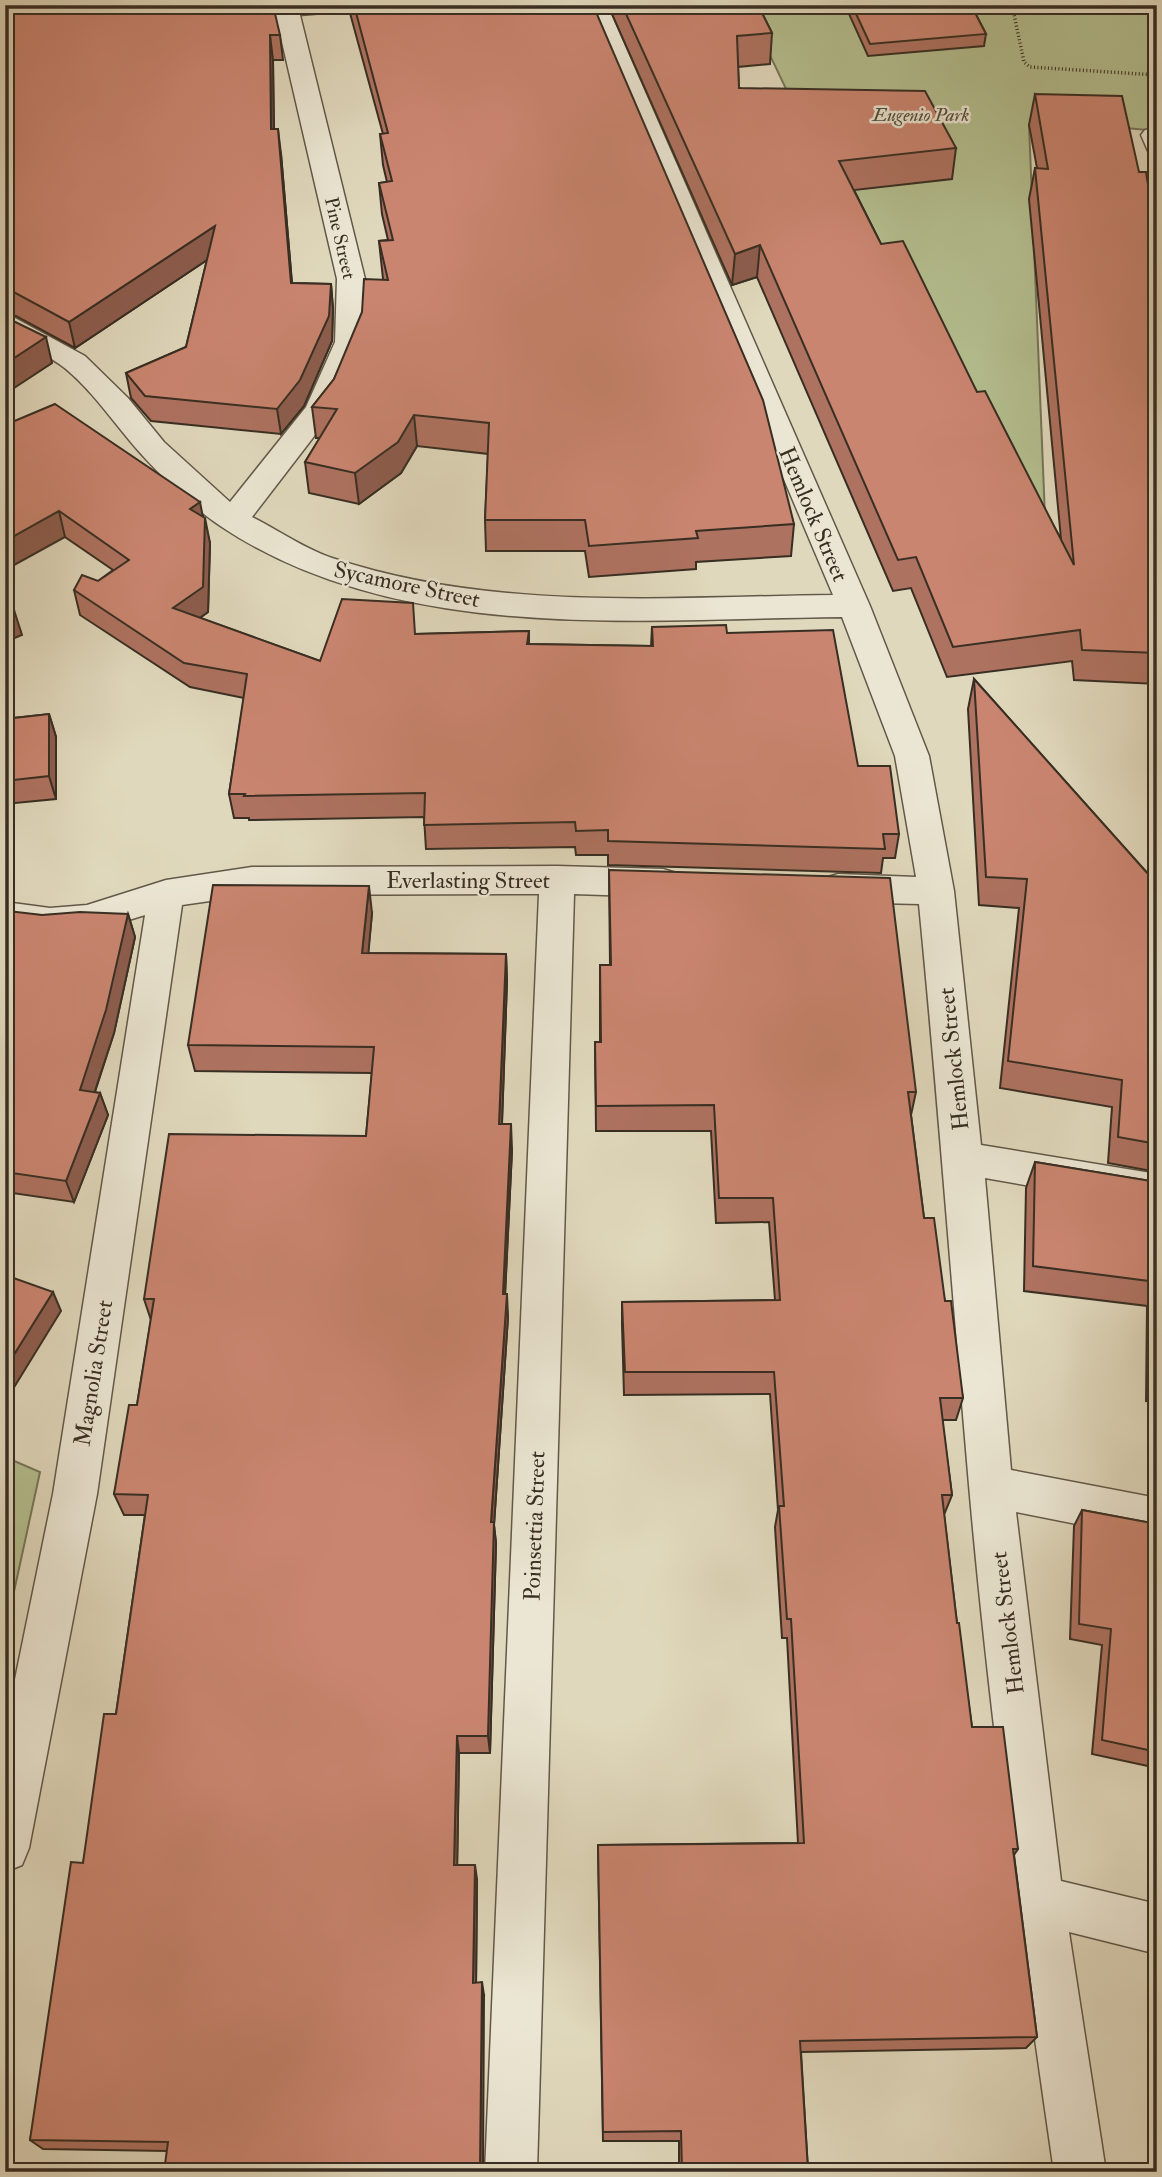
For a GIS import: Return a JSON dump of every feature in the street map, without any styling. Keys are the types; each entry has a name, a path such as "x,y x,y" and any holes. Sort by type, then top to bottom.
{"street":[{"path":"245,10 348,5"},
{"name":"Hemlock Street","path":"595,5 853,606 912,755 936,891 963,1158 991,1487 1039,1900 1080,2172"},
{"name":"Pine Street","path":"233,520 320,409 349,342 351,279 286,9"},
{"name":"Sycamore Street","path":"5,324 75,362 118,405 153,449 200,494 233,520 318,565 384,584 452,599 552,609 853,606"},
{"name":"Everlasting Street","path":"5,916 50,922 87,919 166,894 251,881 557,880 692,884"},
{"name":"Poinsettia Street","path":"511,2172 557,880"},
{"path":"801,887 936,891"},
{"name":"Magnolia Street","path":"5,1848 75,1494 166,894"},
{"path":"963,1158 1157,1191"},
{"path":"991,1487 1157,1520"},
{"path":"1039,1900 1157,1929"}],"path":[{"path":"1012,5 1024,62 1030,67 1157,75"}],"green space":[{"name":"Eugenio Park","path":"746,5 1157,5 1157,131 1029,125 1048,590 798,114"},
{"path":"5,1457 40,1472 5,1633"}],"building":[{"path":"5,5 273,5 280,35 270,35 271,129 278,129 291,283 331,284 329,316 300,380 277,409 145,396 126,373 186,347 215,226 69,322 10,290 5,290"},
{"path":"354,5 593,5 763,400 794,524 696,531 698,538 589,546 585,520 485,520 489,423 414,415 398,442 355,473 305,462 337,409 312,407 334,379 362,312 364,279 388,280 379,241 393,240 379,183 392,181 380,134 388,133"},
{"path":"622,5 758,5 772,33 737,36 739,88 925,91 956,148 839,161 881,244 903,241 977,392 985,391 1074,565 1035,168 1048,169 1035,94 1122,96 1139,172 1146,172 1157,243 1157,653 1082,650 1080,630 953,647 916,557 898,560 760,245 735,254"},
{"path":"852,5 971,5 986,34 870,44"},
{"path":"5,317 46,337 5,364"},
{"path":"55,404 200,502 190,509 205,518 203,587 173,608 320,661 342,599 413,603 415,634 529,631 527,644 653,646 652,627 726,625 727,633 833,630 858,766 890,766 899,834 883,834 885,849 608,841 608,830 576,831 575,822 424,825 425,793 229,794 247,674 184,663 74,590 82,575 98,581 129,560 59,511 5,541 5,425"},
{"path":"5,597 14,610 5,614"},
{"path":"974,679 1157,884 1157,1144 1118,1137 1122,1080 1008,1061 1027,879 986,877"},
{"path":"49,714 49,776 5,781 5,719"},
{"path":"609,870 890,878 916,1092 908,1092 924,1218 934,1218 945,1301 951,1301 963,1398 940,1398 952,1495 942,1495 957,1623 972,1727 1003,1727 1018,1849 1013,1849 1037,2037 800,2041 808,2170 924,2169 924,2172 682,2172 681,2131 603,2132 598,1845 804,1843 791,1619 787,1619 779,1506 784,1506 774,1372 625,1372 622,1302 780,1300 773,1198 719,1198 714,1105 596,1106 595,1042 601,1042 600,965 611,965"},
{"path":"213,885 369,886 362,953 506,954 499,1124 511,1124 503,1294 507,1294 491,1522 494,1522 488,1736 457,1736 454,1865 475,1865 473,1983 482,1982 480,2172 164,2172 168,2142 30,2140 71,1862 83,1863 104,1714 116,1714 148,1495 114,1494 129,1405 137,1405 154,1299 144,1299 169,1134 366,1136 374,1047 188,1045"},
{"path":"8,911 42,915 80,912 128,914 106,1010 80,1090 100,1093 66,1181 5,1172 5,914"},
{"path":"1035,1162 1157,1182 1157,1282 1033,1266"},
{"path":"5,1275 53,1292 5,1369"},
{"path":"1082,1510 1157,1524 1157,1752 1102,1740 1111,1629 1079,1624"}]}
